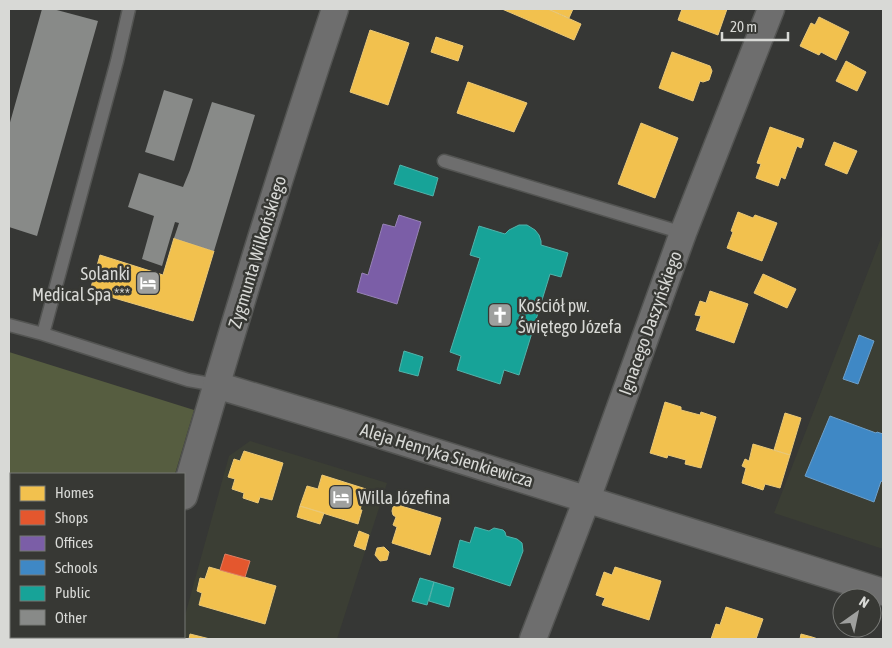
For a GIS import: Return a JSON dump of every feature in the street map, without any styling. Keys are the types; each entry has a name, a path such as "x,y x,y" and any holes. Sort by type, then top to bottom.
{"street":[{"name":"Zygmunta Wilkońskiego","path":"185,493 216,385 335,9"},
{"name":"Ignacego Daszyńskiego","path":"532,639 587,499 683,232 771,9"},
{"name":"Aleja Henryka Sienkiewicza","path":"216,385 883,592"}],"lane":[{"path":"43,334 118,61 129,9"},
{"path":"444,161 683,232"},
{"name":"Aleja Henryka Sienkiewicza","path":"9,325 188,380 216,385"}],"shaded area":[{"path":"883,233 883,549 774,513"},
{"path":"250,441 387,483 337,639 178,639 185,638 185,615 229,456"}],"green space":[{"path":"9,352 194,410 175,473 10,473 10,638 128,638 9,639"}],"building: Homes":[{"path":"502,9 548,9 581,24 574,40"},
{"path":"548,9 573,9 569,18"},
{"path":"682,9 727,9 718,35 678,20"},
{"path":"819,17 849,32 836,60 821,52 819,55 800,46 811,23 815,25"},
{"path":"370,30 409,43 388,105 350,92"},
{"path":"436,37 463,46 458,61 431,52"},
{"path":"672,52 710,66 712,71 709,80 700,81 693,101 659,88"},
{"path":"846,61 866,72 857,91 836,81"},
{"path":"468,82 527,103 514,132 457,113"},
{"path":"641,123 678,138 655,198 618,184"},
{"path":"770,127 804,139 801,148 797,146 785,179 781,177 778,186 756,178 761,164 757,163"},
{"path":"834,142 857,151 847,174 825,165"},
{"path":"738,212 753,218 755,215 777,223 762,261 727,248"},
{"name":"Solanki Medical Spa ***","path":"174,238 214,251 193,321 90,291 100,255 163,275"},
{"path":"763,274 796,289 787,308 754,293"},
{"path":"710,291 748,304 734,343 696,330 701,316 695,315 700,301 706,303"},
{"path":"665,402 681,407 681,410 700,415 701,412 716,417 701,468 685,464 686,460 668,455 667,458 650,453"},
{"path":"785,413 801,418 790,455 774,450"},
{"path":"753,444 790,455 780,488 765,484 763,490 742,483 746,468 742,466 745,459 749,461"},
{"path":"244,451 283,463 272,500 260,497 258,503 243,498 244,493 232,489 235,479 228,477 234,459 240,461"},
{"path":"322,475 366,489 358,524 300,506 307,486 318,489"},
{"path":"398,505 441,518 430,555 392,543 397,527 393,525 396,517 392,511 393,507"},
{"path":"300,506 324,513 320,524 297,517"},
{"path":"359,531 369,535 365,550 354,546"},
{"path":"384,547 389,552 387,560 380,561 375,555 377,548"},
{"path":"209,567 276,586 265,624 199,605 202,593 197,591 200,578 205,579"},
{"path":"615,567 661,581 649,620 602,605 605,598 596,595 604,572 612,575"},
{"path":"726,607 763,619 756,639 711,639 716,624 720,625"},
{"path":"190,634 210,639 189,639"},
{"path":"801,634 812,637 818,639 800,639"}],"building: Shops":[{"path":"225,554 250,561 245,577 220,570"}],"building: Offices":[{"path":"399,215 421,222 397,304 357,292 362,273 368,275 383,224 395,227"}],"building: Schools":[{"path":"859,335 874,341 858,384 843,379"},
{"path":"830,416 883,434 883,482 881,481 874,502 805,476"}],"building: Public":[{"path":"400,165 438,178 433,196 394,184"},
{"name":"Kościół pw. Świętego Józefa","path":"519,225 527,225 535,230 539,235 541,245 568,253 561,277 550,274 519,375 504,370 500,384 457,370 461,356 450,352 480,258 470,255 479,226 505,234"},
{"path":"404,351 423,357 418,376 399,371"},
{"path":"475,527 489,531 494,528 503,530 506,536 517,539 522,543 523,551 510,586 453,567 460,540 470,543"},
{"path":"420,578 434,582 427,605 412,601"},
{"path":"434,582 454,588 449,607 429,601"}],"building: Other":[{"path":"42,9 53,9 98,21 37,236 9,227 9,126"},
{"path":"164,90 193,99 174,161 145,152"},
{"path":"212,102 255,115 214,251 174,238 179,223 175,222 162,266 142,259 154,216 128,207 139,173 183,187"}],"place":[{"name":"Solanki Medical Spa ***","path":"148,283"},
{"name":"Kościół pw. Świętego Józefa","path":"500,315"},
{"name":"Willa Józefina","path":"341,497"}]}
